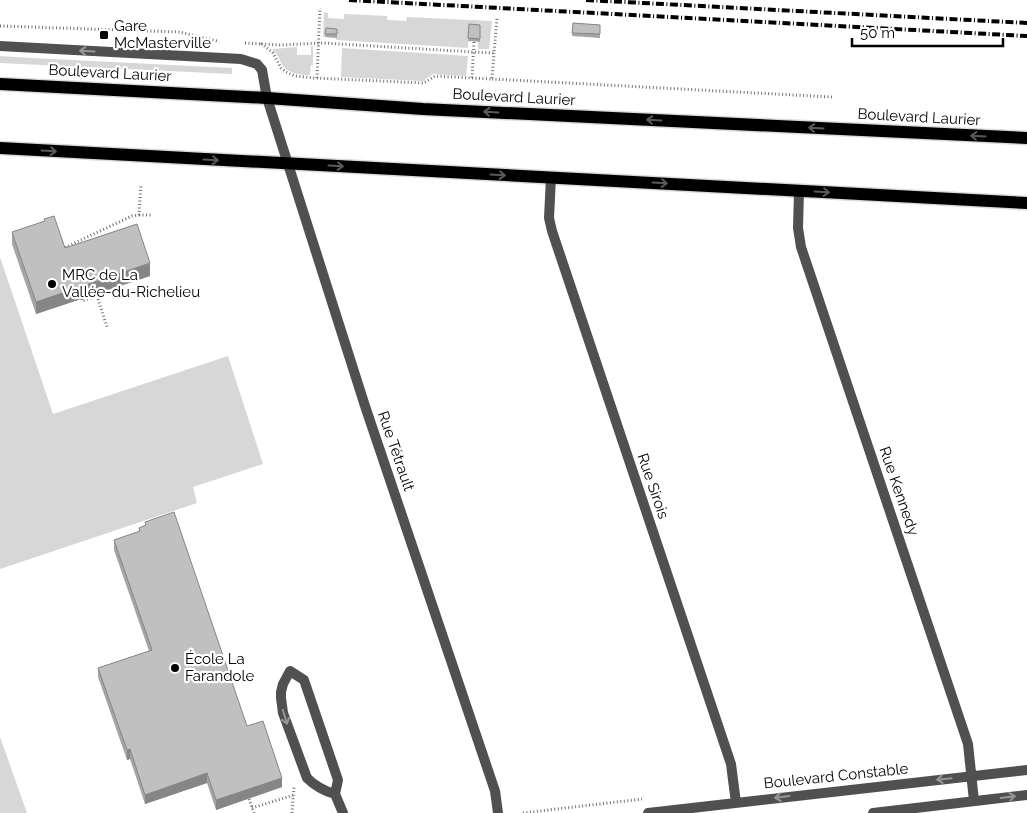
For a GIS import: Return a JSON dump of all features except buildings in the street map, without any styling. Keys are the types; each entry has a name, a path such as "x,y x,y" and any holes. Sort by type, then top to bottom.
{"main road":[{"name":"Boulevard Laurier","path":"0,84 267,98 423,109 1027,138"},
{"path":"0,148 1027,203"}],"street":[{"name":"Rue Tétrault","path":"0,46 241,59 257,64 262,70 267,98 287,163 365,406 495,791 498,813"},
{"name":"Rue Sirois","path":"551,177 549,218 552,231 731,764 736,803"},
{"name":"Rue Kennedy","path":"799,191 798,235 804,256 968,744 974,801"},
{"path":"335,794 322,790 307,778 283,713 281,698 283,684 290,671 304,680 338,780 335,794 343,813"},
{"name":"Boulevard Constable","path":"648,813 1027,770"},
{"path":"873,813 1027,794"}],"path":[{"path":"317,78 320,8"},
{"path":"492,79 497,18"},
{"path":"0,26 180,32 221,42"},
{"path":"472,78 474,42"},
{"path":"241,43 318,43 494,53"},
{"path":"262,44 273,53 281,68 286,72 296,76 317,78 424,83 435,76 832,97"},
{"path":"139,215 141,184"},
{"path":"68,253 66,248 132,216 151,216"},
{"path":"82,299 82,301 97,296 107,328"},
{"path":"252,808 294,795"},
{"path":"249,798 254,813"},
{"path":"523,813 643,799"}],"shaded area":[{"path":"324,12 328,13 328,18 344,19 344,14 387,16 387,20 406,21 407,17 492,21 489,49 478,49 478,42 469,28 468,48 336,40 337,32 323,37"},
{"path":"311,46 313,46 313,65 311,65 310,75 288,71 272,49 297,47 297,55 311,55"},
{"path":"342,48 468,56 466,76 433,74 423,81 341,77"},
{"path":"0,56 232,68 232,74 0,63"},
{"path":"0,257 53,414 228,356 263,464 193,487 197,503 0,569"},
{"path":"0,737 27,813 0,813"}],"railway":[{"path":"349,0 1027,36"},
{"path":"586,0 1027,23"}],"place":[{"name":"Gare McMasterville","path":"104,35"},
{"name":"MRC de La Vallée-du-Richelieu","path":"52,284"},
{"name":"École La Farandole","path":"175,668"}]}
